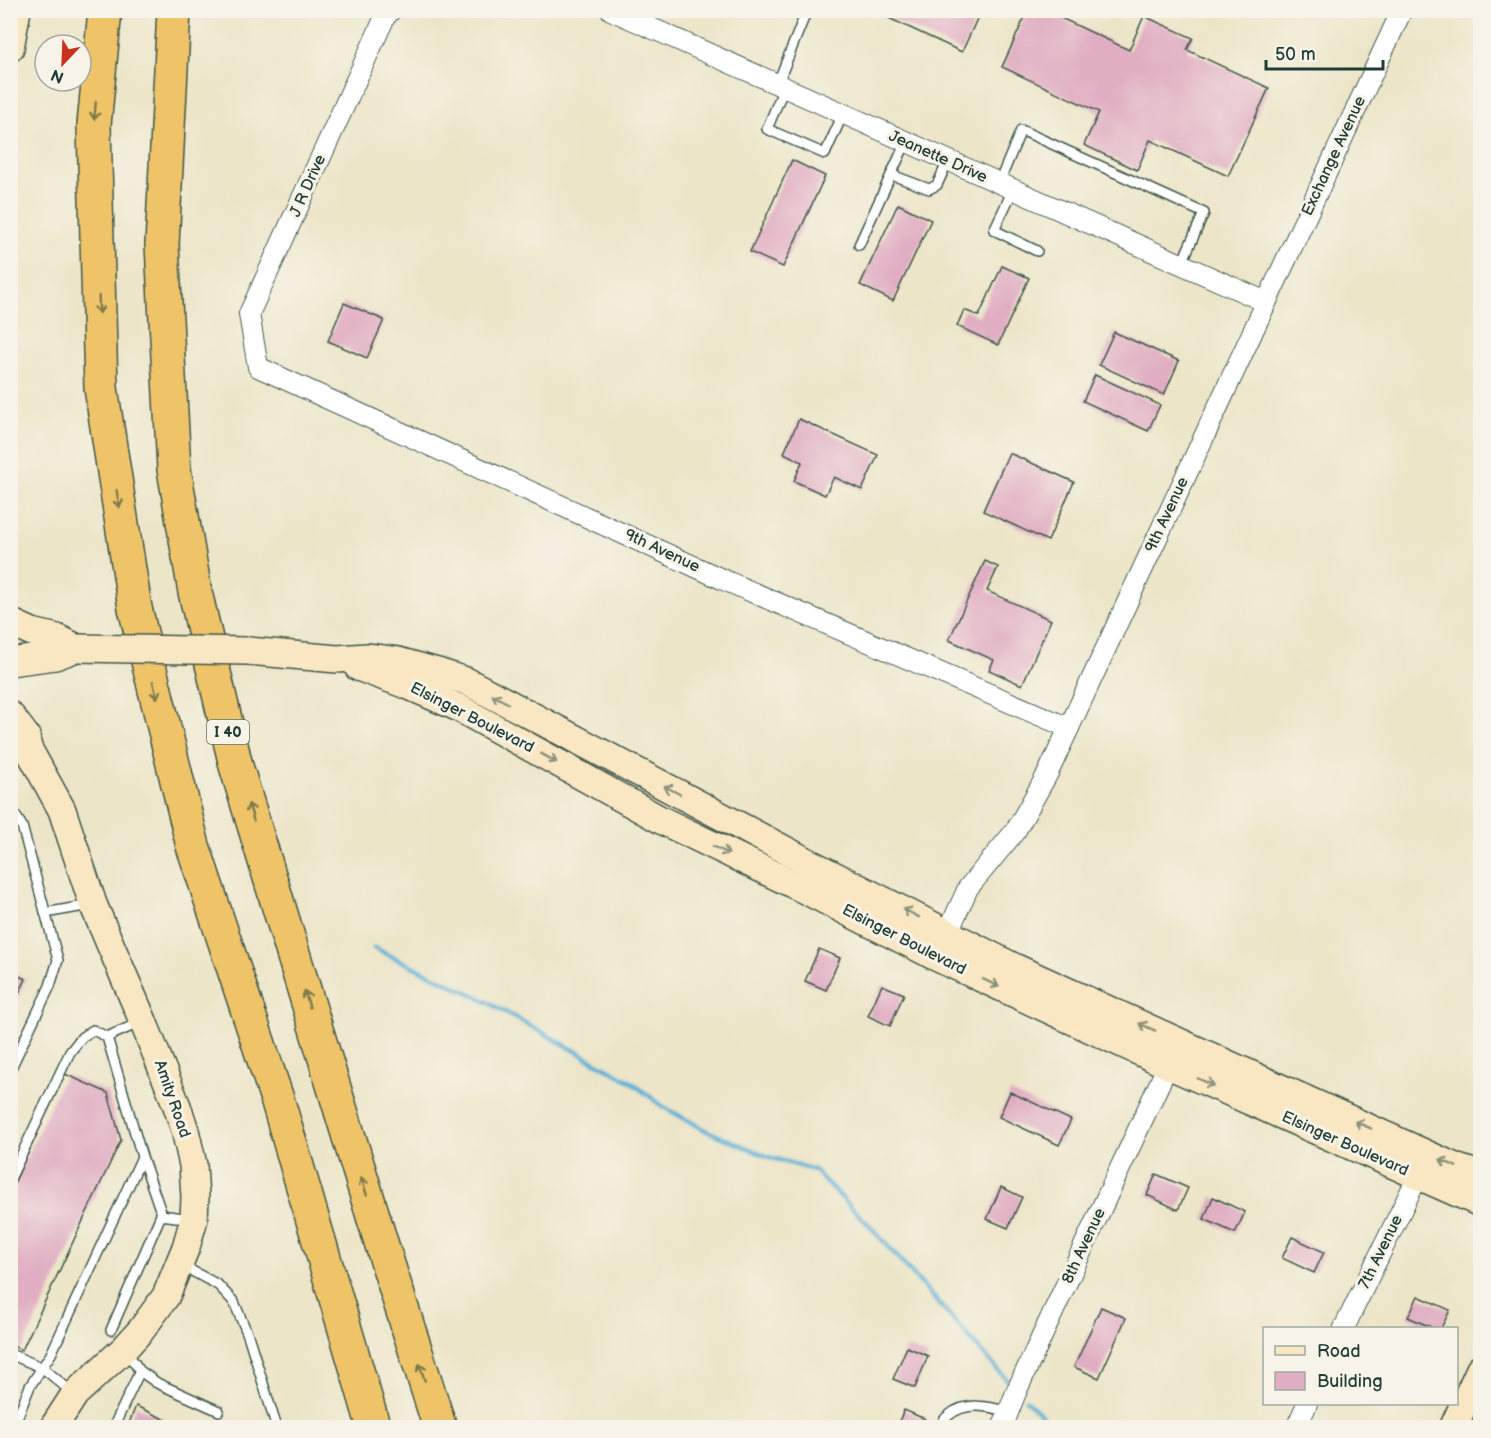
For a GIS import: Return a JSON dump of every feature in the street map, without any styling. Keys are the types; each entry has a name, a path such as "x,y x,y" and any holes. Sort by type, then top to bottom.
{"highway":[{"path":"105,10 94,125 101,388 135,608 193,846 279,1105 374,1428"},
{"name":"I 40","path":"174,10 162,245 174,469 195,592 236,766 440,1428"}],"street":[{"path":"10,48 17,10"},
{"name":"J R Drive","path":"258,367 249,314 390,10"},
{"name":"Jeanette Drive","path":"611,10 1266,302"},
{"name":"Exchange Avenue","path":"1266,302 1402,10"},
{"name":"9th Avenue","path":"948,932 968,888 1016,830 1048,773 1266,302"},
{"name":"9th Avenue","path":"258,367 724,580 1069,728"},
{"name":"Elsinger Boulevard","path":"10,622 32,632 57,638 77,648"},
{"name":"Elsinger Boulevard","path":"10,662 55,656 77,648 249,651 337,659 367,657 398,661 466,681 804,860 1016,968 1455,1167 1480,1175"},
{"name":"Elsinger Boulevard","path":"337,659 457,707 661,820 938,958 1168,1065 1480,1203"},
{"name":"Amity Road","path":"10,715 26,736 19,744 62,810 93,904 143,1021 185,1130 193,1165 194,1219 180,1265 166,1296 142,1329 118,1340 75,1394 53,1428"},
{"path":"661,820 687,815 699,817 771,853 785,858 804,860"},
{"path":"938,958 948,932"},
{"name":"8th Avenue","path":"1005,1420 1168,1065"},
{"name":"7th Avenue","path":"1345,1327 1418,1176"},
{"path":"1453,1428 1480,1369"},
{"path":"1296,1428 1307,1405"}],"lane":[{"path":"807,10 766,129 825,154 843,114"},
{"path":"1037,251 994,230 1021,130 1204,213 1181,265"},
{"path":"859,244 906,142"},
{"path":"892,175 929,189 937,185 948,161"},
{"path":"10,807 22,826 58,960 50,986 10,1070"},
{"path":"45,913 93,904"},
{"path":"10,1179 70,1052 82,1037 93,1030 107,1036 143,1021"},
{"path":"107,1036 142,1157 162,1215 118,1340 140,1371 157,1383 219,1411"},
{"path":"13,1428 15,1409 51,1354 142,1157"},
{"path":"162,1215 194,1219"},
{"path":"180,1265 218,1285 234,1302 248,1335 277,1428"},
{"path":"10,1354 43,1368 75,1394"},
{"path":"113,1428 140,1371"},
{"path":"939,1428 948,1416 965,1408 986,1405 1005,1420"}],"building":[{"path":"881,10 981,10 962,52 880,14"},
{"path":"1028,10 1044,10 1129,50 1144,16 1193,38 1187,50 1269,88 1228,176 1150,140 1137,170 1084,145 1099,112 1002,67"},
{"path":"792,160 825,176 783,267 750,252"},
{"path":"898,204 931,220 893,301 860,285"},
{"path":"1002,266 1029,278 998,345 957,326 964,310 979,316"},
{"path":"344,303 384,320 367,358 328,341"},
{"path":"1114,332 1179,361 1164,395 1099,365"},
{"path":"1095,375 1160,405 1148,431 1083,401"},
{"path":"799,419 878,455 862,490 834,477 825,495 794,481 802,462 784,453"},
{"path":"1009,453 1074,482 1048,541 983,511"},
{"path":"985,561 998,567 987,591 1051,620 1022,685 989,670 994,660 949,640"},
{"path":"819,949 840,958 826,990 805,981"},
{"path":"10,972 26,979 10,1012"},
{"path":"882,985 904,994 890,1026 868,1016"},
{"path":"65,1074 108,1093 121,1140 22,1350 10,1345 10,1192"},
{"path":"1010,1092 1071,1120 1059,1145 999,1117"},
{"path":"1156,1174 1188,1188 1178,1210 1147,1195"},
{"path":"1001,1187 1022,1197 1008,1228 987,1219"},
{"path":"1213,1197 1245,1212 1235,1233 1204,1219"},
{"path":"1292,1237 1324,1252 1314,1273 1282,1258"},
{"path":"1418,1296 1450,1310 1442,1327 1431,1327 1408,1317"},
{"path":"1101,1307 1126,1318 1099,1378 1074,1367"},
{"path":"907,1347 928,1356 915,1388 893,1379"},
{"path":"136,1406 183,1428 127,1428"},
{"path":"904,1410 925,1419 922,1428 896,1428"}],"waterway":[{"path":"374,948 478,997 630,1081 662,1106 707,1131 769,1157 814,1170 868,1224 1007,1380"},
{"path":"1026,1400 1055,1428"}]}
